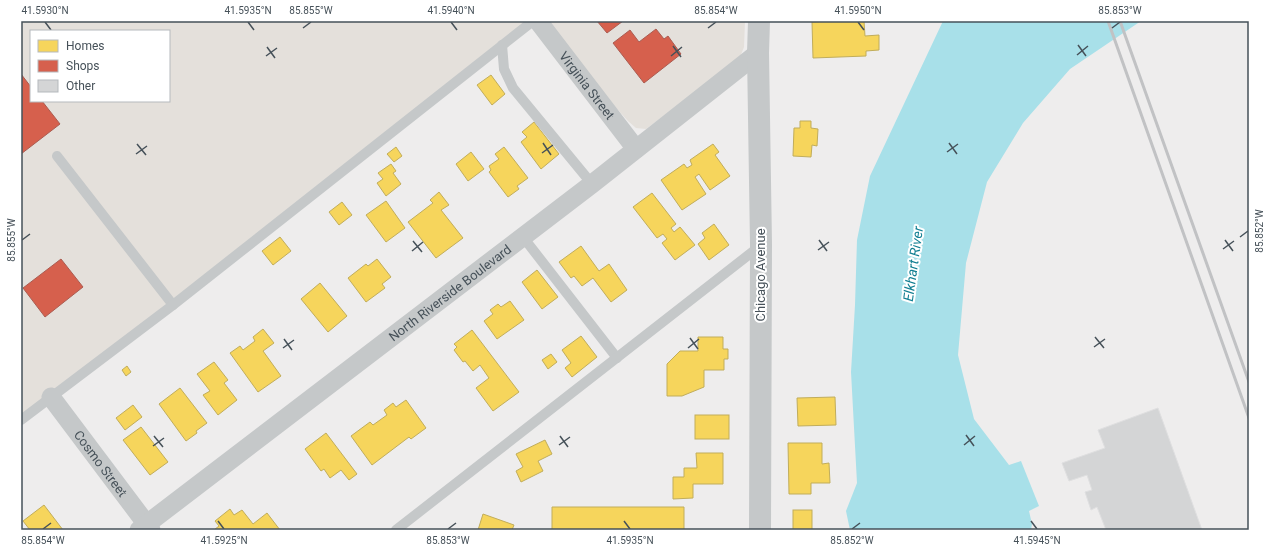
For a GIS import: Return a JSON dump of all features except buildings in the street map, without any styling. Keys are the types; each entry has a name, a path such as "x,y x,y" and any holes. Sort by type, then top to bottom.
{"street":[{"name":"Virginia Street","path":"538,21 636,149"},
{"name":"Chicago Avenue","path":"759,21 758,53 761,245 760,530"},
{"name":"North Riverside Boulevard","path":"146,528 592,184 758,53"},
{"name":"Cosmo Street","path":"51,397 146,528"}],"lane":[{"path":"21,420 173,304 533,21"},
{"path":"502,45 504,69 513,88 592,184"},
{"path":"56,156 173,304"},
{"path":"523,236 617,358"},
{"path":"396,530 761,245"}],"shaded area":[{"path":"21,21 533,21 21,420"},
{"path":"538,21 745,21 744,47 740,57 730,66 646,129 636,128"}],"water":[{"name":"Elkhart River","path":"943,21 1141,21 1070,69 1023,123 987,182 966,263 958,355 974,419 1009,465 1021,461 1039,506 1029,511 1032,524 1031,530 850,530 846,511 857,483 851,372 857,240 870,176"}],"railway":[{"path":"1108,21 1249,418"},
{"path":"1120,21 1249,382"}]}
